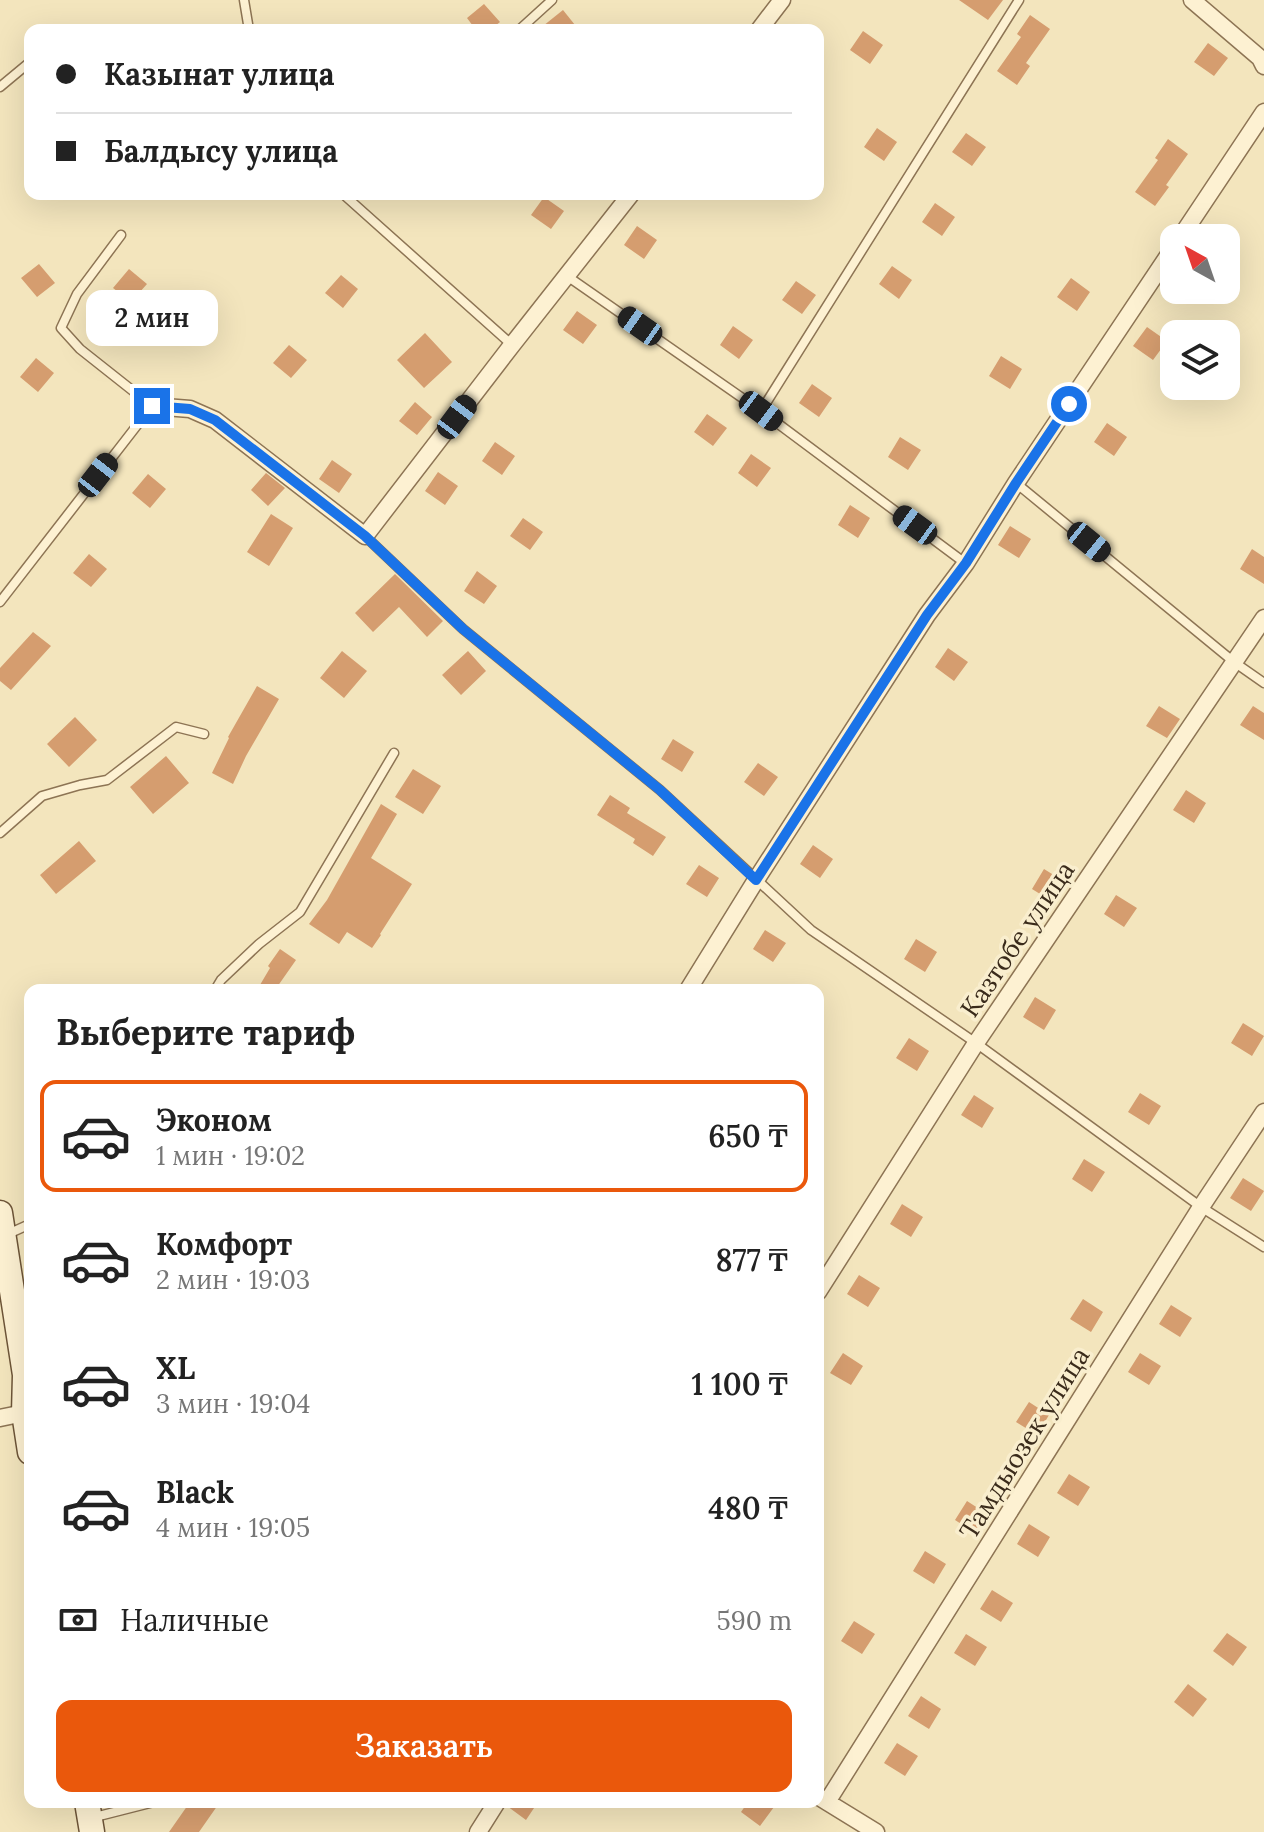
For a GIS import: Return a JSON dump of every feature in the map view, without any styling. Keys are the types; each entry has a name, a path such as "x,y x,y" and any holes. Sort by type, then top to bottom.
{"main road":[{"path":"2,1225 24,1352"},
{"path":"24,1385 12,1415 24,1440"}],"street":[{"path":"764,24 782,0"},
{"path":"1192,0 1260,58 1264,66"},
{"path":"1189,224 1264,112"},
{"path":"152,406 190,409 215,420 365,536 626,200"},
{"path":"692,984 927,615 966,563 1160,268"},
{"name":"Казтобе улица","path":"824,1283 976,1043 1264,618"},
{"name":"Тамдыозек улица","path":"824,1797 1264,1112"},
{"path":"824,1800 876,1832"},
{"path":"478,1832 493,1808"}],"lane":[{"path":"244,0 248,24"},
{"path":"526,24 552,0"},
{"path":"761,411 1019,0"},
{"path":"0,87 24,67"},
{"path":"350,200 512,345"},
{"path":"0,602 152,406 80,349 61,328 77,294 121,235"},
{"path":"567,276 761,411 966,563"},
{"path":"1016,483 1234,662 1264,683"},
{"path":"365,536 463,629 660,790 811,930 976,1043 1201,1207 1264,1247"},
{"path":"0,833 42,796 107,780 176,727 204,734"},
{"path":"219,984 259,944 300,912 394,753"},
{"path":"2,1225 24,1224"},
{"path":"90,1817 128,1808"}],"building":[{"path":"959,0 1003,0 988,20"},
{"path":"484,4 500,22 472,24 467,18"},
{"path":"563,10 574,24 546,24"},
{"path":"1030,15 1050,29 1026,63 1030,66 1017,85 997,71 1021,37 1017,34"},
{"path":"863,31 883,45 870,64 850,50"},
{"path":"1208,43 1228,58 1214,76 1194,62"},
{"path":"877,128 897,142 884,161 864,147"},
{"path":"966,133 986,147 972,166 952,152"},
{"path":"1168,139 1188,154 1155,206 1135,192 1158,160 1155,158"},
{"path":"542,200 548,200 564,211 551,229 531,215"},
{"path":"935,203 955,217 942,236 922,222"},
{"path":"637,226 657,240 644,259 624,245"},
{"path":"39,264 55,283 37,297 21,278"},
{"path":"892,266 912,280 899,299 879,284"},
{"path":"129,269 147,284 131,302 113,288"},
{"path":"341,275 358,289 343,308 325,293"},
{"path":"1071,278 1090,292 1077,311 1057,297"},
{"path":"796,281 816,295 802,314 782,300"},
{"path":"577,311 597,325 583,344 563,330"},
{"path":"733,326 753,340 739,359 720,345"},
{"path":"1147,327 1160,336 1160,350 1153,360 1133,346"},
{"path":"425,333 452,362 424,388 397,360"},
{"path":"289,345 307,360 291,378 273,363"},
{"path":"1001,356 1022,369 1010,389 989,376"},
{"path":"36,358 54,373 38,392 20,377"},
{"path":"812,384 832,398 819,417 799,403"},
{"path":"415,402 432,417 417,435 399,421"},
{"path":"707,414 727,428 713,446 694,432"},
{"path":"1107,423 1127,437 1114,456 1094,442"},
{"path":"900,437 921,450 908,470 888,457"},
{"path":"495,442 515,456 502,475 482,461"},
{"path":"751,454 771,468 757,487 738,473"},
{"path":"332,460 352,474 339,493 319,479"},
{"path":"438,472 458,486 445,505 425,491"},
{"path":"266,473 285,488 268,506 251,490"},
{"path":"148,474 166,489 150,508 132,493"},
{"path":"850,505 870,518 858,538 838,525"},
{"path":"271,514 293,528 269,566 247,552"},
{"path":"523,518 543,532 530,550 510,536"},
{"path":"1010,526 1031,539 1019,558 998,545"},
{"path":"1252,549 1264,557 1264,584 1240,569"},
{"path":"89,554 107,569 91,587 73,573"},
{"path":"477,571 497,586 484,604 464,591"},
{"path":"395,574 443,621 427,637 399,607 373,632 355,613"},
{"path":"33,632 51,646 11,690 0,681 0,668"},
{"path":"948,648 968,662 954,681 935,667"},
{"path":"342,651 367,671 344,698 320,678"},
{"path":"468,651 486,671 461,695 442,675"},
{"path":"257,686 279,699 233,784 212,773"},
{"path":"1159,706 1180,719 1167,738 1146,726"},
{"path":"1253,706 1264,713 1264,740 1240,725"},
{"path":"75,717 97,740 69,767 47,744"},
{"path":"673,739 694,752 682,772 661,759"},
{"path":"166,756 189,783 153,814 130,787"},
{"path":"758,763 778,777 764,796 744,782"},
{"path":"413,769 441,786 423,814 395,797"},
{"path":"1186,790 1206,803 1194,823 1173,810"},
{"path":"610,795 630,808 627,813 666,837 653,856 633,843 635,839 597,815"},
{"path":"381,804 397,814 371,858 412,884 372,948 347,932 339,944 309,924 327,900"},
{"path":"79,841 96,861 56,894 40,875"},
{"path":"813,845 833,859 820,878 800,864"},
{"path":"699,865 719,878 707,897 686,884"},
{"path":"1044,869 1065,882 1053,902 1032,889"},
{"path":"1116,895 1137,908 1124,927 1104,914"},
{"path":"765,930 786,943 773,962 753,949"},
{"path":"916,939 937,952 925,972 904,959"},
{"path":"280,949 296,960 279,984 261,984 270,968 268,966"},
{"path":"1035,997 1056,1010 1044,1030 1023,1017"},
{"path":"1243,1023 1264,1036 1252,1056 1231,1043"},
{"path":"909,1038 929,1051 917,1071 896,1058"},
{"path":"1140,1093 1161,1106 1149,1125 1128,1112"},
{"path":"974,1095 994,1108 982,1128 961,1115"},
{"path":"1084,1159 1105,1172 1092,1192 1072,1179"},
{"path":"1243,1178 1264,1191 1251,1211 1230,1198"},
{"path":"902,1204 923,1217 911,1237 890,1224"},
{"path":"859,1275 880,1288 868,1307 847,1294"},
{"path":"1083,1299 1103,1312 1091,1332 1070,1319"},
{"path":"1171,1305 1192,1318 1180,1337 1159,1324"},
{"path":"843,1353 863,1366 851,1385 830,1373"},
{"path":"1140,1353 1161,1366 1149,1385 1128,1372"},
{"path":"1029,1402 1049,1415 1037,1435 1016,1422"},
{"path":"1069,1474 1090,1487 1078,1506 1057,1493"},
{"path":"967,1501 987,1514 975,1533 955,1520"},
{"path":"1029,1524 1050,1537 1038,1557 1017,1544"},
{"path":"925,1551 946,1564 934,1584 913,1571"},
{"path":"992,1590 1013,1603 1001,1622 980,1609"},
{"path":"854,1621 875,1634 862,1654 841,1641"},
{"path":"1227,1633 1247,1647 1233,1666 1213,1651"},
{"path":"966,1634 987,1647 975,1666 954,1653"},
{"path":"1188,1684 1207,1699 1193,1717 1174,1702"},
{"path":"921,1696 941,1709 929,1729 908,1716"},
{"path":"897,1743 918,1756 905,1776 884,1763"},
{"path":"186,1808 216,1808 199,1832 169,1832"},
{"path":"510,1808 534,1808 526,1820"},
{"path":"744,1808 773,1808 760,1826 741,1812"}],"route":[{"path":"152,406 190,409 215,420 365,536 463,629 660,790 756,880 927,615 966,563 1069,404"}]}
